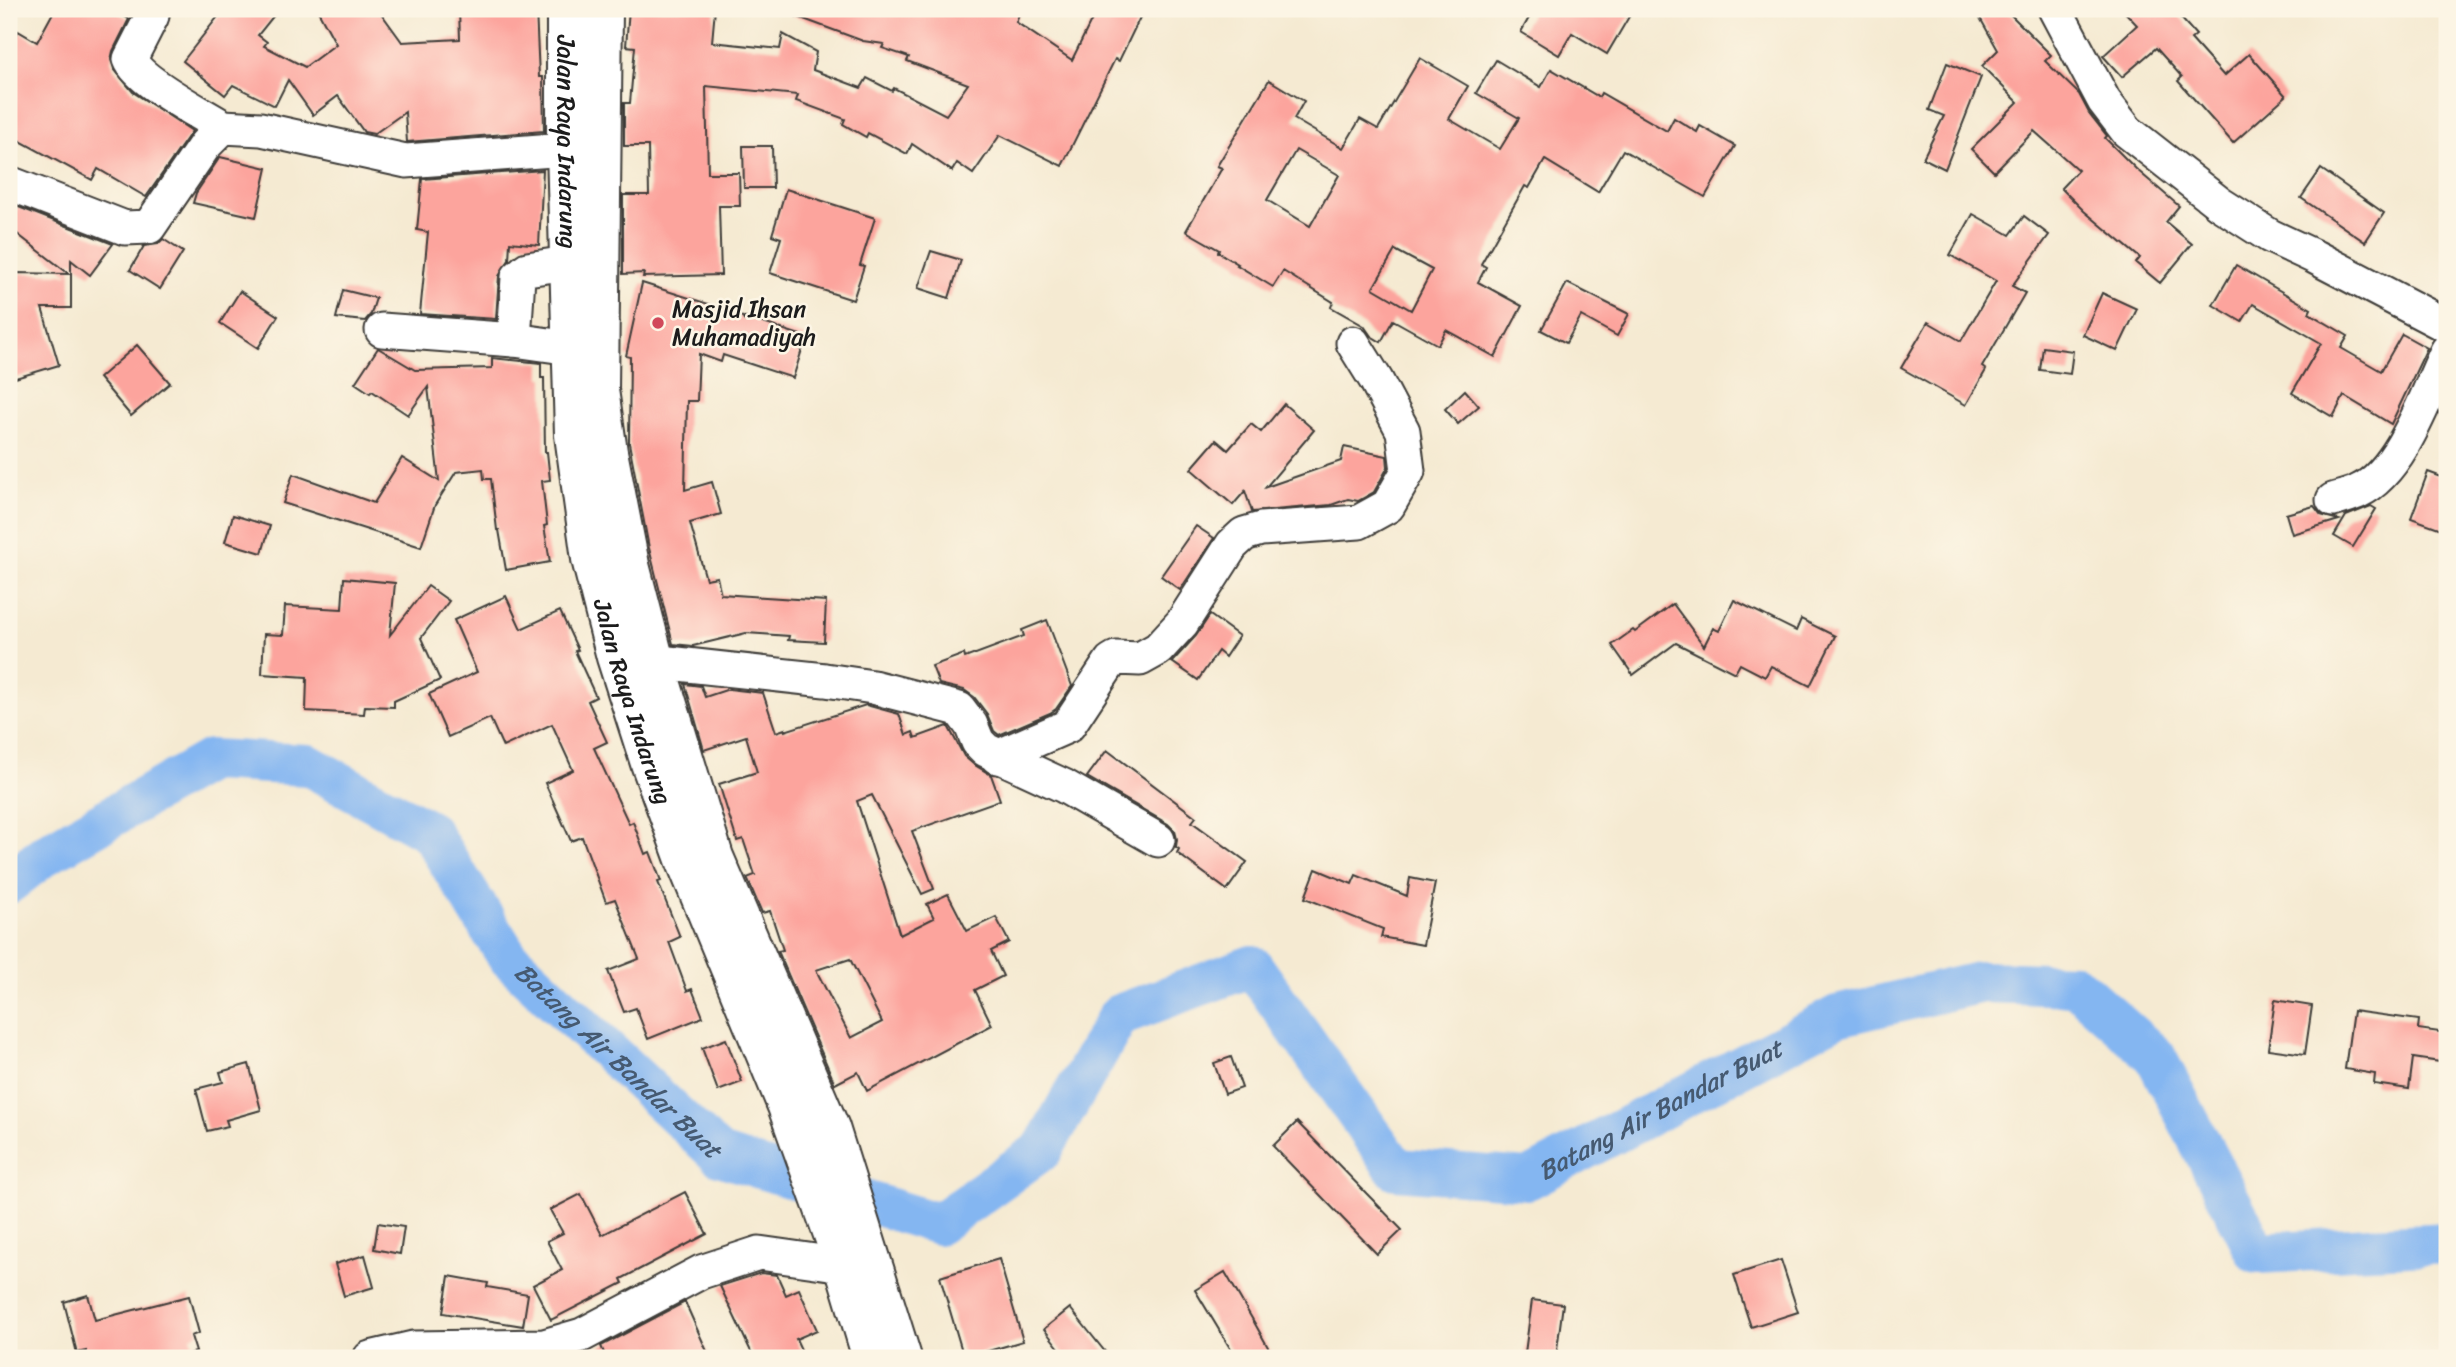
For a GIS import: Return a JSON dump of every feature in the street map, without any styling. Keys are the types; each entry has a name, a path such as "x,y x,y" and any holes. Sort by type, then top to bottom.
{"highway":[{"name":"Jalan Raya Indarung","path":"566,9 568,263 574,435 591,559 616,657 686,862 850,1254 902,1358"},
{"name":"Jalan Raya Indarung","path":"603,9 599,390 630,565 655,662 714,857 830,1128 850,1254 872,1358"}],"street":[{"path":"150,9 152,16 130,59 133,68 155,85 223,127 261,130 406,161 566,149"},
{"path":"2054,9 2104,101 2127,131 2220,204 2270,236 2447,326"},
{"path":"9,183 125,228 149,227 205,145 223,127"},
{"path":"514,340 518,277 527,269 568,263"},
{"path":"382,330 514,340 571,348"},
{"path":"998,757 1068,726 1111,661 1116,658 1140,659 1157,649 1182,622 1232,545 1244,534 1261,529 1359,522 1388,506 1408,471 1402,431 1377,380 1353,343"},
{"path":"2333,499 2359,492 2376,480 2396,458 2447,351"},
{"path":"616,657 861,685 959,709 971,725 978,742 986,750 1065,786 1158,840"},
{"path":"370,1358 413,1348 544,1346 582,1335 701,1272 759,1253 850,1254"}],"building":[{"path":"55,9 111,9 129,19 113,51 111,60 114,69 133,92 192,131 146,197 98,169 92,180 9,135 9,48 18,31 37,42"},
{"path":"224,9 279,9 258,35 267,42 264,46 305,67 336,44 317,9 378,9 402,42 460,39 459,9 536,9 539,77 543,77 544,131 407,142 405,112 374,134 364,132 338,96 313,115 288,80 275,106 233,85 225,95 183,61"},
{"path":"629,9 715,9 712,42 780,49 783,34 816,52 813,70 861,88 867,78 892,91 894,88 946,115 968,84 907,61 909,57 882,48 884,44 863,41 782,9 1021,9 1016,22 1072,60 1097,9 1144,9 1119,61 1115,59 1062,166 1000,135 973,174 957,163 952,171 912,144 907,154 868,133 866,137 843,124 845,119 796,101 798,95 706,86 708,173 739,173 740,206 719,206 721,275 643,277 644,273 623,274 623,195 649,195 648,146 624,146 624,103 630,103 635,47 626,46"},
{"path":"1534,9 1619,9 1630,15 1607,54 1572,33 1559,55 1521,32"},
{"path":"1975,9 2005,9 2051,55 2045,61 2079,94 2089,113 2107,136 2105,138 2179,206 2166,222 2192,244 2160,283 2136,263 2140,258 2061,188 2078,170 2034,131 1994,172 1971,149 2018,102 1982,66 1998,50"},
{"path":"2122,9 2173,9 2196,35 2191,39 2224,76 2249,54 2286,96 2233,143 2178,81 2182,77 2156,48 2122,77 2103,56 2137,25"},
{"path":"1420,58 1468,86 1449,119 1500,149 1519,118 1476,93 1496,60 1541,87 1551,69 1599,97 1601,93 1667,131 1674,118 1697,132 1700,126 1735,146 1705,197 1623,150 1598,192 1545,160 1529,188 1525,186 1481,264 1486,267 1478,282 1522,306 1495,357 1446,330 1438,345 1393,320 1381,342 1371,336 1364,326 1331,307 1333,302 1283,271 1273,287 1186,231 1222,168 1217,166 1269,80 1304,101 1294,119 1343,148 1360,119 1378,129","holes":["1296,150 1339,175 1310,226 1267,200","1395,250 1432,270 1411,310 1373,288"]},
{"path":"1947,63 1981,77 1945,169 1923,158 1944,116 1929,110"},
{"path":"743,146 772,146 773,188 744,188"},
{"path":"220,157 267,168 256,217 193,203 196,193"},
{"path":"2321,169 2384,213 2365,242 2301,198"},
{"path":"543,170 539,245 510,242 509,260 499,276 496,319 420,314 428,232 417,230 422,179"},
{"path":"786,189 875,218 860,265 864,266 853,300 770,273 781,238 772,235"},
{"path":"16,206 113,244 90,275 71,260 71,308 42,308 59,365 9,380 9,335 16,332 13,323 16,322 16,273 69,274 16,233"},
{"path":"1973,214 2010,235 2024,216 2049,235 2012,286 2025,293 1982,367 1986,370 1966,405 1901,368 1928,322 1961,341 1996,281 1950,255"},
{"path":"163,239 183,252 160,289 130,270 144,246 158,244"},
{"path":"931,251 961,260 949,298 918,288"},
{"path":"2236,265 2311,309 2309,313 2348,336 2341,348 2381,371 2402,334 2427,348 2391,424 2344,396 2333,417 2292,393 2321,343 2253,304 2242,322 2213,305"},
{"path":"642,283 737,313 744,321 745,317 806,337 793,378 723,355 721,362 699,354 697,401 687,401 685,490 712,482 721,514 690,523 706,579 717,577 721,594 826,601 824,642 788,640 789,636 746,633 693,646 673,644 649,548 629,443 630,357 626,356"},
{"path":"1567,283 1629,314 1617,336 1581,316 1566,343 1541,330"},
{"path":"343,290 376,298 371,314 365,321 336,318"},
{"path":"240,291 278,316 258,348 220,323"},
{"path":"2102,293 2137,309 2117,351 2083,335"},
{"path":"137,345 170,383 131,416 99,378"},
{"path":"2043,347 2073,351 2070,374 2040,370"},
{"path":"378,348 415,370 492,368 492,358 541,363 541,378 544,378 545,452 550,480 542,481 547,525 544,526 550,562 506,570 497,530 491,479 484,479 483,469 456,472 435,505 421,547 283,503 293,474 374,503 402,458 439,481 428,387 408,415 355,383"},
{"path":"1465,390 1479,406 1458,424 1445,409"},
{"path":"1284,404 1314,430 1266,487 1341,461 1344,447 1387,456 1388,467 1374,492 1358,501 1348,499 1331,505 1252,512 1245,491 1233,505 1191,469 1216,440 1228,450 1251,424 1261,432"},
{"path":"2428,472 2447,479 2447,531 2411,518"},
{"path":"2314,506 2321,515 2339,520 2292,534 2286,514"},
{"path":"2371,506 2376,509 2353,547 2334,536 2346,516"},
{"path":"233,515 270,526 262,553 225,542"},
{"path":"1196,526 1214,538 1180,590 1161,576"},
{"path":"344,578 395,583 390,635 428,586 449,601 421,638 440,680 394,701 394,707 365,706 364,714 306,711 307,677 262,674 264,634 283,635 285,606 342,609"},
{"path":"506,596 521,629 560,611 596,697 588,701 607,742 594,748 629,824 633,822 645,854 650,852 661,881 658,882 680,937 669,942 687,991 692,989 703,1017 648,1039 636,1008 624,1012 608,971 639,959 615,899 606,902 582,837 571,841 545,783 573,770 552,724 503,747 490,718 448,737 429,694 477,672 454,620"},
{"path":"1734,600 1796,631 1801,619 1835,636 1810,686 1771,666 1765,677 1740,664 1735,673 1676,643 1633,675 1612,645 1673,604 1704,646 1713,628 1719,631"},
{"path":"1210,615 1239,636 1225,657 1218,651 1198,680 1172,662 1196,636"},
{"path":"1047,620 1072,686 1056,709 1050,713 999,735 974,697 964,690 939,684 932,666 964,654 965,658 1024,636 1022,630"},
{"path":"685,684 701,686 705,697 729,689 763,693 776,732 866,705 899,714 906,735 913,732 915,738 948,726 964,756 991,775 1000,800 912,831 934,889 922,894 872,795 857,801 900,935 934,918 927,904 948,894 967,931 996,917 1009,942 991,951 1003,976 975,990 992,1025 867,1091 858,1072 835,1084 778,951 783,950 770,911 762,913 747,878 755,875 743,839 737,841 719,784 757,772 746,736 704,750","holes":["850,959 882,1022 851,1038 816,970"]},
{"path":"1107,750 1196,817 1192,822 1247,862 1227,890 1177,853 1179,849 1176,847 1175,831 1168,824 1087,777"},
{"path":"1316,869 1352,884 1356,875 1407,896 1410,878 1435,883 1423,945 1381,937 1383,929 1305,898"},
{"path":"2275,1000 2312,1006 2305,1054 2268,1049"},
{"path":"2353,1011 2419,1020 2418,1029 2447,1033 2447,1063 2413,1058 2409,1089 2374,1084 2375,1074 2345,1069"},
{"path":"726,1039 742,1082 718,1091 702,1048"},
{"path":"1231,1057 1242,1088 1225,1094 1214,1063"},
{"path":"249,1064 261,1110 226,1120 228,1126 207,1131 196,1089 223,1082 220,1072"},
{"path":"1297,1122 1402,1230 1377,1254 1273,1146"},
{"path":"685,1192 707,1234 621,1279 623,1283 551,1320 533,1285 562,1270 547,1241 563,1233 550,1210 581,1194 602,1235"},
{"path":"378,1223 404,1227 400,1254 374,1249"},
{"path":"365,1255 374,1287 344,1296 335,1264"},
{"path":"999,1259 1023,1341 964,1358 940,1277"},
{"path":"1781,1260 1798,1312 1751,1327 1734,1275"},
{"path":"1225,1272 1274,1358 1236,1358 1195,1290"},
{"path":"761,1273 777,1275 786,1295 799,1289 817,1330 796,1339 805,1358 754,1358 720,1286"},
{"path":"449,1276 488,1283 487,1287 528,1294 523,1326 443,1313"},
{"path":"88,1295 95,1320 189,1296 199,1333 191,1336 196,1352 173,1358 86,1358 86,1351 77,1353 64,1302"},
{"path":"1532,1300 1563,1304 1556,1357 1525,1353"},
{"path":"685,1302 710,1358 606,1358 601,1346"},
{"path":"1070,1308 1110,1358 1067,1358 1044,1329"}],"waterway":[{"name":"Batang Air Bandar Buat","path":"9,883 43,856 210,760 308,765 430,832 508,957 719,1155 938,1224 1042,1150 1119,1015 1252,966 1396,1169 1528,1179 1837,1016 1982,982 2075,985 2155,1056 2257,1253 2447,1243"}],"place":[{"name":"Masjid Ihsan Muhamadiyah","path":"658,323"}]}
